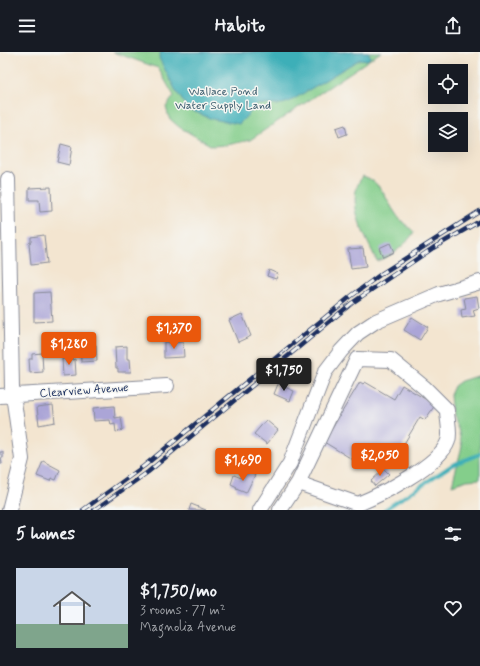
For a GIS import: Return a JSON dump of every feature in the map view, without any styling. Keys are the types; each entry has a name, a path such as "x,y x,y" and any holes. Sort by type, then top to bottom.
{"street":[{"path":"8,179 12,388 7,396 22,459 9,510"},
{"path":"260,510 290,463 325,372 341,351 358,333 376,321 439,294 480,282"},
{"path":"298,483 358,504 384,493 435,459 448,441 447,410 425,388 391,360 357,359 341,351"},
{"path":"280,510 298,483 357,359"},
{"name":"Clearview Avenue","path":"7,396 168,386"}],"green space":[{"name":"Wallace Pond Water Supply Land","path":"113,52 381,52 250,140 227,145 212,146 179,127 169,118 166,107 174,96 158,68"},
{"path":"363,176 369,178 379,187 398,217 414,232 398,250 377,261 362,230 356,207 355,196 357,186"},
{"path":"480,375 480,479 467,480 452,485 462,446 458,429 452,416 450,395 454,386 461,381"}],"water":[{"name":"Wallace Pond Water Supply Land","path":"161,52 368,52 371,57 367,60 360,59 289,102 278,105 258,104 239,124 212,119 188,109 176,91 159,58"}],"building":[{"path":"345,125 347,134 339,137 336,128"},
{"path":"61,144 72,147 69,165 57,162"},
{"path":"51,187 52,211 40,212 39,200 29,200 29,188"},
{"path":"44,235 47,263 31,265 29,243 31,242 31,237"},
{"path":"390,243 394,252 383,257 379,248"},
{"path":"363,248 366,267 351,269 348,249"},
{"path":"269,270 278,274 276,279 267,276"},
{"path":"50,292 52,321 34,322 34,293"},
{"path":"477,296 479,308 473,310 475,316 462,318 461,310 466,309 464,298"},
{"path":"242,314 251,336 238,342 229,320"},
{"path":"412,317 428,327 420,340 404,330"},
{"path":"89,334 89,345 96,345 97,361 81,362 80,335"},
{"path":"164,342 183,342 184,357 164,358"},
{"path":"127,346 127,359 130,359 131,372 118,372 118,368 116,368 115,347"},
{"path":"42,353 43,372 30,373 29,359 32,359 32,354"},
{"path":"64,356 72,356 72,360 75,359 76,375 63,376 62,359 64,359"},
{"path":"360,382 363,384 365,382 394,399 402,385 435,405 425,420 420,417 390,467 367,453 360,464 324,442"},
{"path":"278,384 294,391 290,401 274,394"},
{"path":"53,405 55,422 39,425 37,407"},
{"path":"114,406 115,418 121,417 123,430 116,432 115,424 111,425 110,420 94,421 93,408"},
{"path":"266,420 278,430 267,444 254,434"},
{"path":"0,452 3,452 3,458 1,458 2,464 0,464"},
{"path":"43,461 60,470 56,480 51,478 50,481 37,476"},
{"path":"384,469 389,474 375,486 371,481"},
{"path":"244,471 255,475 246,493 236,489 237,487 231,484 234,475 241,478"},
{"path":"191,504 206,510 189,510"}],"waterway":[{"path":"384,510 452,465 480,454"}],"railway":[{"path":"83,510 144,466 350,297 381,274 480,211"},
{"path":"94,510 148,472 352,303 433,248 480,221"}]}
